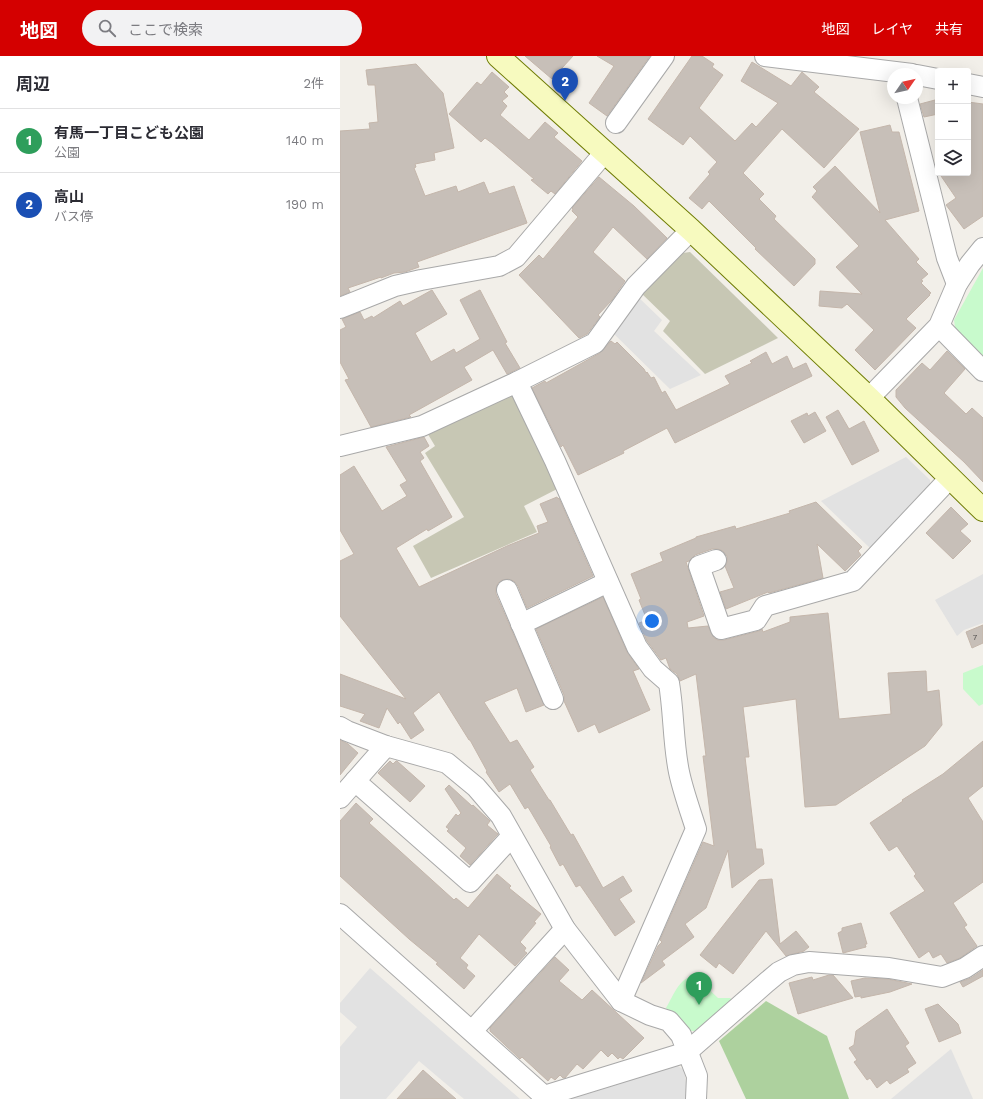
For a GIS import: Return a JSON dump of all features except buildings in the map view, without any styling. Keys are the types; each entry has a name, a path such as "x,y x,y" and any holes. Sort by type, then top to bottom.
{"street":[{"path":"498,56 691,230 869,398 983,510"},
{"path":"616,123 664,56"},
{"path":"766,56 887,68"},
{"path":"923,75 935,78"},
{"path":"971,84 983,86"},
{"path":"909,104 948,258 957,284"},
{"path":"340,308 395,286 499,266 516,257 606,152"},
{"path":"340,446 422,426 517,382 595,343 636,286 691,230"},
{"path":"869,398 939,326 957,284 983,248"},
{"path":"939,326 983,371"},
{"path":"517,382 555,461 637,648 653,669 669,683 672,699 673,728 679,773 696,829 621,1001"},
{"path":"716,560 699,566 721,629 756,620 765,606 853,581 950,478"},
{"path":"521,624 608,582"},
{"path":"507,590 553,699"},
{"path":"340,727 386,746 447,763 476,787 501,816 565,929 621,1001 650,1015 669,1021 681,1035 697,1076 696,1099"},
{"path":"340,798 386,746"},
{"path":"355,782 470,882 512,836"},
{"path":"340,914 472,1031 543,1097 688,1052 779,972 793,965 809,962 889,968 942,976 965,968 983,956"},
{"path":"472,1031 565,929"}],"shaded area":[{"path":"690,252 778,338 705,374 663,331 670,321 640,292 676,254"},
{"path":"637,296 662,320 654,331 701,375 670,389 611,331"},
{"path":"505,391 514,394 561,487 524,506 537,532 431,578 413,546 464,517 425,453 435,446 426,431"},
{"path":"906,457 930,480 930,487 870,548 821,501"},
{"path":"983,574 983,623 964,630 957,636 935,600"},
{"path":"370,968 520,1099 464,1099 419,1061 386,1099 340,1099 340,1047 357,1027 340,1012 340,1003"},
{"path":"951,1049 973,1099 891,1099"},
{"path":"672,1062 684,1070 688,1099 559,1099"}],"green space":[{"path":"983,268 983,361 956,334 954,320"},
{"path":"983,665 983,704 979,706 963,689 963,673"},
{"path":"695,976 718,998 730,998 735,1002 699,1032 686,1030 666,1008 674,992 681,983 689,977"},
{"path":"766,1001 827,1036 849,1099 746,1099 719,1041"}],"place":[{"name":"高山","path":"565,101"},
{"name":"有馬一丁目こども公園","path":"699,1005"}]}
